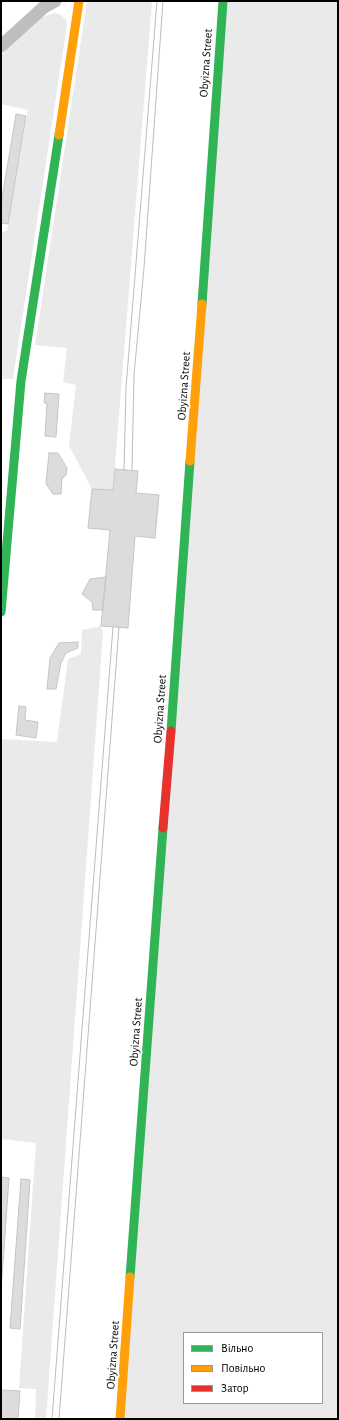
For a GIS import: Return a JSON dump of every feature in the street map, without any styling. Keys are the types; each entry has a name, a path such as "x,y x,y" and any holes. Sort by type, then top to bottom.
{"main road":[{"path":"1,612 21,382 79,1"},
{"name":"Obyizna Street","path":"120,1419 223,1"}],"street":[{"path":"1,46 44,7 55,1"}],"shaded area":[{"path":"87,1 152,1 113,490 92,489 69,446 76,385 63,382 67,348 35,345"},
{"path":"223,1 338,1 338,1419 120,1419"},
{"path":"55,13 61,15 66,20 67,25 13,379 1,379 1,232 7,231 28,110 1,104 1,55 38,19"},
{"path":"101,626 103,632 46,1419 35,1419 36,1389 19,1388 36,1143 1,1139 1,739 57,742 68,659 81,654 82,630"}],"building":[{"path":"16,114 26,116 8,224 1,223 1,204"},
{"path":"45,393 59,394 56,437 45,436 47,403 44,403"},
{"path":"49,453 58,453 67,468 66,475 62,479 61,494 53,494 46,484"},
{"path":"115,469 138,471 136,493 159,495 155,538 135,536 128,628 101,626 110,530 88,528 92,489 113,490"},
{"path":"106,577 103,610 93,610 92,602 82,594 90,579"},
{"path":"78,642 78,648 66,653 61,663 56,689 47,689 50,658 59,643"},
{"path":"19,706 26,707 25,720 38,722 36,738 16,735"},
{"path":"1,1177 9,1178 1,1291"},
{"path":"21,1179 30,1180 20,1329 10,1328"},
{"path":"1,1390 20,1391 18,1419 1,1419"}],"tram line":[{"path":"124,470 126,388 157,1"},
{"path":"132,470 134,375 144,268 163,1"},
{"path":"52,1419 113,627"},
{"path":"59,1419 119,627"}],"traffic: fast":[{"path":"202,304 223,1"},
{"path":"1,612 21,381 59,135"},
{"path":"171,731 190,461"},
{"path":"130,1277 163,828"}],"traffic: slow":[{"path":"59,135 79,1"},
{"path":"190,461 202,304"},
{"path":"120,1419 130,1277"}],"traffic: jam":[{"path":"163,828 171,731"}]}
